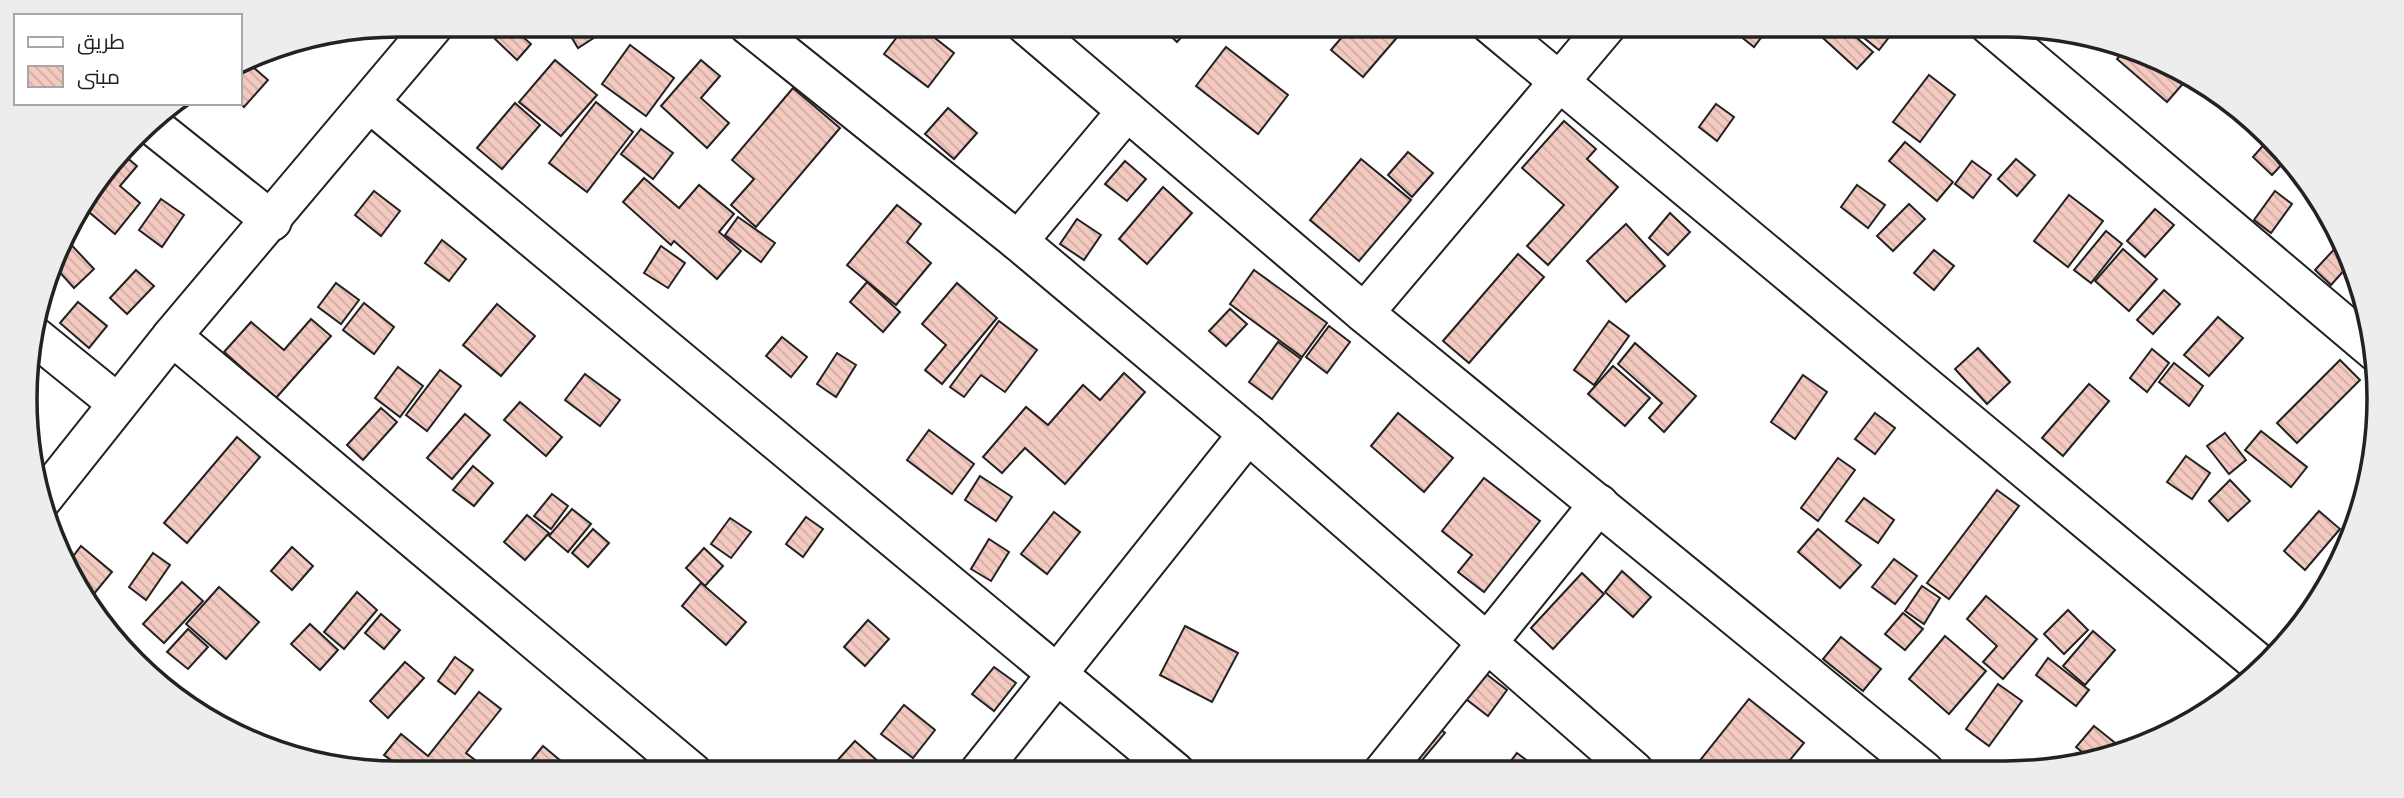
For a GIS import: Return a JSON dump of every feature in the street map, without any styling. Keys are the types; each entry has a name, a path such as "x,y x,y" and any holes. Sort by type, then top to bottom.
{"street":[{"path":"49,491 172,336 272,221 424,37"},
{"path":"763,37 1018,241 1248,434 1623,761"},
{"path":"1040,37 1364,313 1912,761"},
{"path":"1506,37 2255,660"},
{"path":"1364,313 1597,37"},
{"path":"2007,37 2362,340"},
{"path":"370,103 1162,761"},
{"path":"1018,241 1127,111"},
{"path":"157,129 272,221"},
{"path":"172,336 679,761"},
{"path":"42,341 117,403"},
{"path":"988,761 1248,434"},
{"path":"1392,761 1599,504"}],"building":[{"path":"523,37 531,44 517,60 495,39"},
{"path":"571,37 595,37 578,48"},
{"path":"897,37 934,37 954,53 928,87 884,54"},
{"path":"1342,37 1397,37 1363,77 1331,50"},
{"path":"1741,37 1762,37 1754,47"},
{"path":"1822,37 1856,37 1873,52 1857,69"},
{"path":"1863,37 1889,37 1879,50"},
{"path":"630,45 674,78 646,116 602,84"},
{"path":"1226,47 1288,95 1258,134 1196,86"},
{"path":"2120,56 2144,64 2183,83 2167,102 2117,59"},
{"path":"555,60 597,95 561,136 519,102"},
{"path":"701,60 720,76 701,98 729,123 707,148 661,106"},
{"path":"253,67 268,80 244,107 242,73"},
{"path":"1929,75 1955,95 1920,142 1893,122"},
{"path":"793,88 840,128 756,227 731,205 754,179 732,160"},
{"path":"596,102 633,132 587,192 549,163"},
{"path":"515,103 540,125 502,169 477,148"},
{"path":"1716,104 1734,117 1717,141 1699,127"},
{"path":"948,108 977,133 954,159 925,134"},
{"path":"1564,121 1596,149 1587,159 1618,187 1548,265 1527,246 1564,205 1522,168"},
{"path":"641,129 673,153 653,179 621,154"},
{"path":"1905,142 1953,182 1937,201 1889,161"},
{"path":"2263,145 2281,165 2272,175 2253,157"},
{"path":"1408,152 1433,173 1412,197 1388,175"},
{"path":"128,159 137,166 120,186 140,203 115,234 89,212"},
{"path":"1361,159 1411,200 1359,261 1310,220"},
{"path":"2016,159 2035,175 2017,196 1998,179"},
{"path":"1125,161 1146,179 1127,201 1105,184"},
{"path":"1972,161 1991,175 1973,198 1955,184"},
{"path":"644,178 679,208 699,185 734,214 719,232 741,251 717,279 674,241 671,245 623,202"},
{"path":"1857,185 1885,205 1868,228 1841,207"},
{"path":"1163,187 1192,213 1147,264 1119,239"},
{"path":"374,191 400,211 381,236 355,215"},
{"path":"2275,191 2292,204 2271,233 2254,220"},
{"path":"2069,195 2103,221 2068,267 2034,241"},
{"path":"161,199 184,215 162,247 139,230"},
{"path":"1909,204 1925,219 1893,251 1877,236"},
{"path":"897,205 921,224 907,242 931,263 896,305 847,265"},
{"path":"2155,209 2174,225 2145,257 2127,241"},
{"path":"1670,213 1690,232 1668,255 1649,238"},
{"path":"738,217 775,243 761,262 725,235"},
{"path":"1077,219 1101,235 1084,260 1060,244"},
{"path":"1626,224 1665,266 1626,302 1587,261"},
{"path":"2106,231 2122,244 2091,283 2074,270"},
{"path":"442,240 466,259 449,281 425,263"},
{"path":"71,245 94,269 74,288 60,272"},
{"path":"661,246 685,263 668,288 644,273"},
{"path":"2123,249 2157,279 2129,311 2095,281"},
{"path":"2335,249 2344,271 2331,285 2315,270"},
{"path":"1934,250 1954,266 1934,290 1914,273"},
{"path":"1518,254 1544,277 1469,363 1443,341"},
{"path":"136,270 154,286 127,314 110,298"},
{"path":"1254,270 1327,323 1302,357 1230,304"},
{"path":"867,282 900,312 883,332 850,302"},
{"path":"336,283 359,300 341,324 318,307"},
{"path":"957,283 997,318 942,384 925,370 946,345 922,324"},
{"path":"2164,290 2180,304 2153,334 2137,320"},
{"path":"78,302 107,326 89,348 60,323"},
{"path":"364,303 394,327 374,354 343,330"},
{"path":"497,304 535,336 501,376 463,345"},
{"path":"1230,309 1247,324 1226,346 1209,331"},
{"path":"2218,317 2243,338 2209,376 2184,355"},
{"path":"311,319 331,336 276,398 224,352 251,322 284,350"},
{"path":"999,321 1037,350 1005,392 981,375 964,397 950,387"},
{"path":"1609,321 1629,336 1594,385 1574,370"},
{"path":"1329,326 1350,342 1327,373 1306,357"},
{"path":"782,337 807,357 791,377 766,356"},
{"path":"1278,342 1301,359 1272,399 1249,382"},
{"path":"1635,343 1696,396 1664,432 1649,418 1662,403 1618,364"},
{"path":"1978,348 2010,382 1987,404 1955,369"},
{"path":"2152,349 2169,363 2147,392 2130,378"},
{"path":"837,353 856,365 836,397 817,384"},
{"path":"2340,360 2360,380 2297,443 2277,423"},
{"path":"2174,363 2203,386 2189,406 2159,382"},
{"path":"1613,366 1650,398 1625,426 1588,394"},
{"path":"398,367 423,386 400,417 375,398"},
{"path":"440,370 461,386 427,431 406,415"},
{"path":"1124,373 1145,392 1065,484 1025,448 1002,473 983,457 1026,407 1048,425 1083,385 1100,400"},
{"path":"585,374 620,400 600,426 565,400"},
{"path":"1803,375 1827,392 1795,439 1771,422"},
{"path":"2089,384 2109,401 2063,456 2042,438"},
{"path":"520,402 562,437 546,456 504,420"},
{"path":"381,408 397,422 363,460 347,445"},
{"path":"1398,413 1453,458 1424,492 1371,446"},
{"path":"1875,413 1895,428 1875,454 1855,439"},
{"path":"465,414 490,435 452,479 427,458"},
{"path":"929,430 974,464 952,494 907,460"},
{"path":"2261,431 2307,467 2291,487 2245,450"},
{"path":"2225,433 2246,460 2229,474 2207,446"},
{"path":"237,437 260,457 187,543 164,523"},
{"path":"2186,456 2210,473 2192,499 2167,482"},
{"path":"1838,458 1855,470 1818,521 1801,508"},
{"path":"473,466 493,483 474,506 453,490"},
{"path":"980,476 1012,497 996,521 965,500"},
{"path":"1484,478 1540,521 1484,592 1458,572 1472,555 1442,531"},
{"path":"2230,480 2250,501 2228,521 2209,501"},
{"path":"1997,490 2019,506 1949,599 1927,583"},
{"path":"552,494 568,506 551,529 534,516"},
{"path":"1864,498 1894,520 1878,543 1846,521"},
{"path":"572,509 591,524 568,552 549,536"},
{"path":"2319,511 2340,529 2305,570 2284,551"},
{"path":"1054,512 1080,532 1047,574 1021,554"},
{"path":"527,515 549,533 525,560 504,542"},
{"path":"806,517 823,529 803,557 786,544"},
{"path":"730,518 751,532 731,558 711,544"},
{"path":"593,529 609,543 588,567 572,553"},
{"path":"1818,529 1861,565 1840,588 1798,552"},
{"path":"989,539 1009,552 991,581 971,569"},
{"path":"81,546 112,572 94,594 85,580 73,557"},
{"path":"292,547 313,566 292,590 271,571"},
{"path":"704,548 723,566 705,586 686,568"},
{"path":"153,553 170,565 146,600 129,587"},
{"path":"1894,559 1917,576 1895,604 1872,587"},
{"path":"1622,571 1651,597 1633,617 1605,592"},
{"path":"1582,573 1604,594 1553,649 1531,628"},
{"path":"182,582 203,601 164,643 143,624"},
{"path":"701,583 746,622 726,645 682,606"},
{"path":"1922,586 1940,598 1924,624 1905,611"},
{"path":"219,587 259,622 226,659 186,624"},
{"path":"357,592 377,610 344,649 324,632"},
{"path":"1986,596 2037,639 2003,679 1983,662 1997,646 1967,619"},
{"path":"2068,610 2088,630 2064,654 2044,634"},
{"path":"1903,613 1923,629 1905,650 1885,634"},
{"path":"381,614 400,630 384,649 365,633"},
{"path":"868,620 889,639 865,666 844,647"},
{"path":"310,624 338,650 320,670 291,644"},
{"path":"1185,626 1238,653 1212,702 1160,675"},
{"path":"188,629 208,647 188,669 167,652"},
{"path":"2093,631 2115,650 2085,685 2063,666"},
{"path":"1945,636 1986,671 1949,714 1909,679"},
{"path":"1841,637 1881,669 1863,691 1823,659"},
{"path":"455,657 473,670 455,694 438,681"},
{"path":"2048,658 2089,690 2076,706 2036,675"},
{"path":"405,662 424,678 388,718 370,701"},
{"path":"1473,664 1507,690 1488,716 1453,689"},
{"path":"994,667 1016,683 994,711 972,694"},
{"path":"1998,684 2022,701 1989,746 1966,729"},
{"path":"479,692 501,709 466,753 476,761 392,761 384,755 401,734 428,756"},
{"path":"1749,699 1804,743 1789,761 1700,761"},
{"path":"904,705 935,730 913,758 881,734"},
{"path":"1428,719 1445,733 1421,761 1402,761 1397,757"},
{"path":"2094,726 2116,744 2083,753 2076,747"},
{"path":"855,741 878,761 837,761"},
{"path":"543,746 561,761 531,761"},
{"path":"1517,753 1528,761 1511,761"}]}
